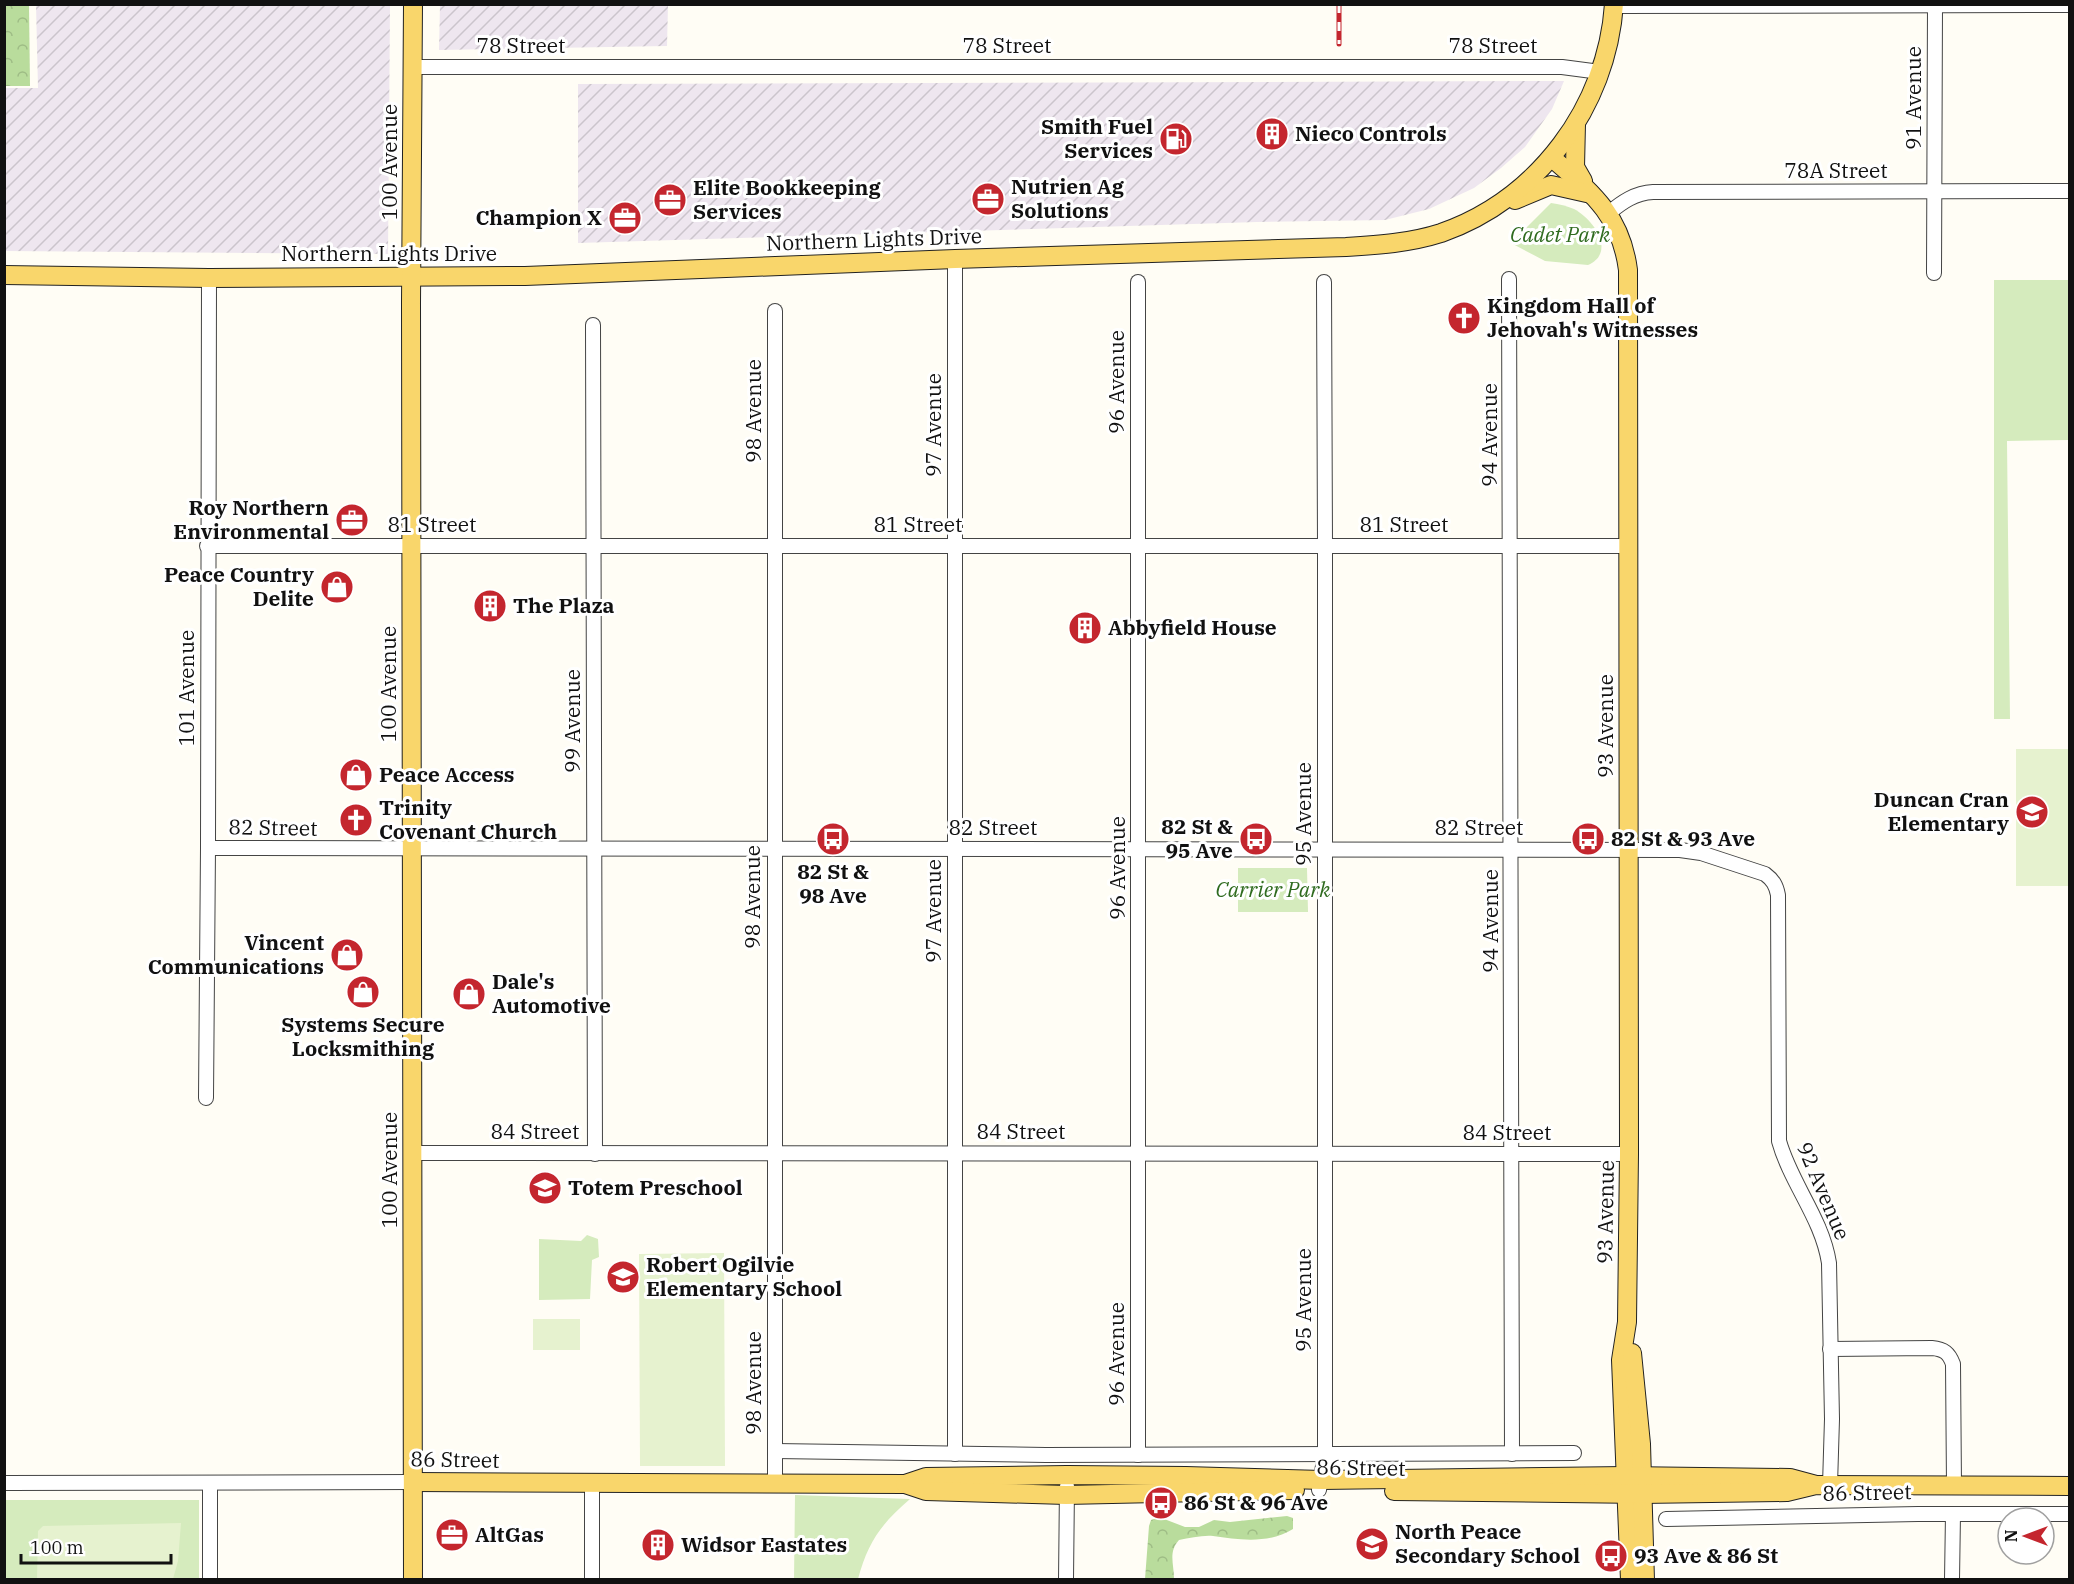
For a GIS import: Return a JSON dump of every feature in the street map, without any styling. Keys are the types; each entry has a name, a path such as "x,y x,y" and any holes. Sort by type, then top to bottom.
{"main road":[{"name":"100 Avenue","path":"413,4 413,1580"},
{"name":"Northern Lights Drive","path":"4,275 209,278 537,275 1379,245 1406,242 1439,233 1482,214 1526,184 1552,158 1585,108 1600,72 1608,45 1613,5"},
{"path":"1576,124 1575,167 1593,194"},
{"name":"93 Avenue","path":"1552,158 1593,194 1609,213 1622,242 1628,270 1629,1154 1627,1322 1639,1422 1630,1580"},
{"path":"1482,214 1551,185 1593,194"},
{"name":"86 Street","path":"413,1482 905,1484 926,1478 1067,1475 1186,1476 1321,1485"},
{"name":"86 Street","path":"905,1484 926,1491 1066,1495 1321,1485 1634,1485 1787,1491 1823,1485 2070,1486"},
{"name":"93 Avenue","path":"1634,1485 1645,1580"}],"street":[{"path":"1613,5 2070,5"},
{"name":"91 Avenue","path":"1934,273 1935,5"},
{"name":"78 Street","path":"413,66 1562,67 1600,72"},
{"name":"78A Street","path":"1609,213 1620,203 1644,192 2070,191"},
{"name":"97 Avenue","path":"955,259 955,1454"},
{"name":"101 Avenue","path":"206,1098 209,278"},
{"name":"94 Avenue","path":"1509,279 1512,1454"},
{"name":"96 Avenue","path":"1138,282 1138,1455"},
{"name":"95 Avenue","path":"1321,1485 1324,1454 1326,849 1323,282"},
{"name":"98 Avenue","path":"775,311 775,1483"},
{"name":"99 Avenue","path":"593,325 595,1154"},
{"name":"81 Street","path":"207,546 1628,546"},
{"name":"82 Street","path":"208,848 1691,850 1765,874 1772,880"},
{"name":"92 Avenue","path":"1772,880 1777,887 1778,905 1779,1141 1820,1228 1829,1263 1832,1419 1823,1485"},
{"name":"84 Street","path":"412,1152 1629,1154"},
{"path":"1830,1349 1941,1348 1946,1352 1953,1364 1954,1486"},
{"name":"86 Street","path":"776,1451 1138,1455 1574,1454"},
{"path":"1066,1580 1067,1475"},
{"name":"86 Street","path":"4,1483 413,1482"},
{"path":"210,1483 210,1580"},
{"path":"592,1484 592,1580"},
{"path":"1952,1580 1953,1514"},
{"name":"86 Street","path":"1666,1519 2070,1514"}],"shaded area":[{"path":"36,5 390,5 388,254 5,251 5,88 38,88"},
{"path":"440,5 668,5 667,46 439,50"},
{"path":"1564,81 1552,109 1525,147 1501,168 1474,188 1429,209 1385,220 578,243 578,84"}],"green space":[{"path":"5,4 29,5 30,86 5,86"},
{"name":"Cadet Park","path":"1551,203 1574,209 1588,220 1599,236 1601,244 1601,252 1597,259 1588,265 1545,261 1511,243"},
{"path":"1994,280 2070,280 2069,440 2007,441 2010,719 1994,719"},
{"path":"2016,749 2069,749 2069,886 2016,886"},
{"name":"Carrier Park","path":"1238,868 1307,868 1308,912 1238,912"},
{"path":"587,1235 598,1239 599,1257 592,1260 590,1299 539,1300 539,1239 581,1241"},
{"path":"724,1253 725,1466 640,1466 639,1254"},
{"path":"533,1319 580,1319 580,1350 533,1350"},
{"path":"795,1495 910,1499 883,1526 871,1544 858,1579 794,1580"},
{"path":"5,1500 199,1500 199,1579 5,1580"},
{"path":"1287,1516 1293,1518 1293,1529 1274,1537 1244,1539 1205,1536 1179,1540 1172,1558 1174,1579 1145,1579 1151,1520 1159,1517 1185,1527 1199,1527 1214,1520 1230,1522"},
{"path":"181,1523 178,1561 173,1579 37,1579 38,1531 43,1526"}],"railway":[{"path":"1339,4 1339,44"}],"place":[{"name":"Nieco Controls","path":"1272,134"},
{"name":"Smith Fuel Services","path":"1176,139"},
{"name":"Nutrien Ag Solutions","path":"988,199"},
{"name":"Elite Bookkeeping Services","path":"670,200"},
{"name":"Champion X","path":"625,218"},
{"name":"Kingdom Hall of Jehovah's Witnesses","path":"1464,318"},
{"name":"Roy Northern Environmental","path":"352,520"},
{"name":"Peace Country Delite","path":"337,587"},
{"name":"The Plaza","path":"490,606"},
{"name":"Abbyfield House","path":"1085,628"},
{"name":"Peace Access","path":"356,775"},
{"name":"Duncan Cran Elementary","path":"2032,812"},
{"name":"Trinity Covenant Church","path":"356,820"},
{"name":"82 St & 98 Ave","path":"833,839"},
{"name":"82 St & 95 Ave","path":"1256,839"},
{"name":"82 St & 93 Ave","path":"1588,839"},
{"name":"Vincent Communications","path":"347,955"},
{"name":"Systems Secure Locksmithing","path":"363,992"},
{"name":"Dale's Automotive","path":"469,994"},
{"name":"Totem Preschool","path":"545,1188"},
{"name":"Robert Ogilvie Elementary School","path":"623,1277"},
{"name":"86 St & 96 Ave","path":"1161,1503"},
{"name":"AltGas","path":"452,1535"},
{"name":"North Peace Secondary School","path":"1372,1544"},
{"name":"Widsor Eastates","path":"658,1545"},
{"name":"93 Ave & 86 St","path":"1611,1556"}]}
